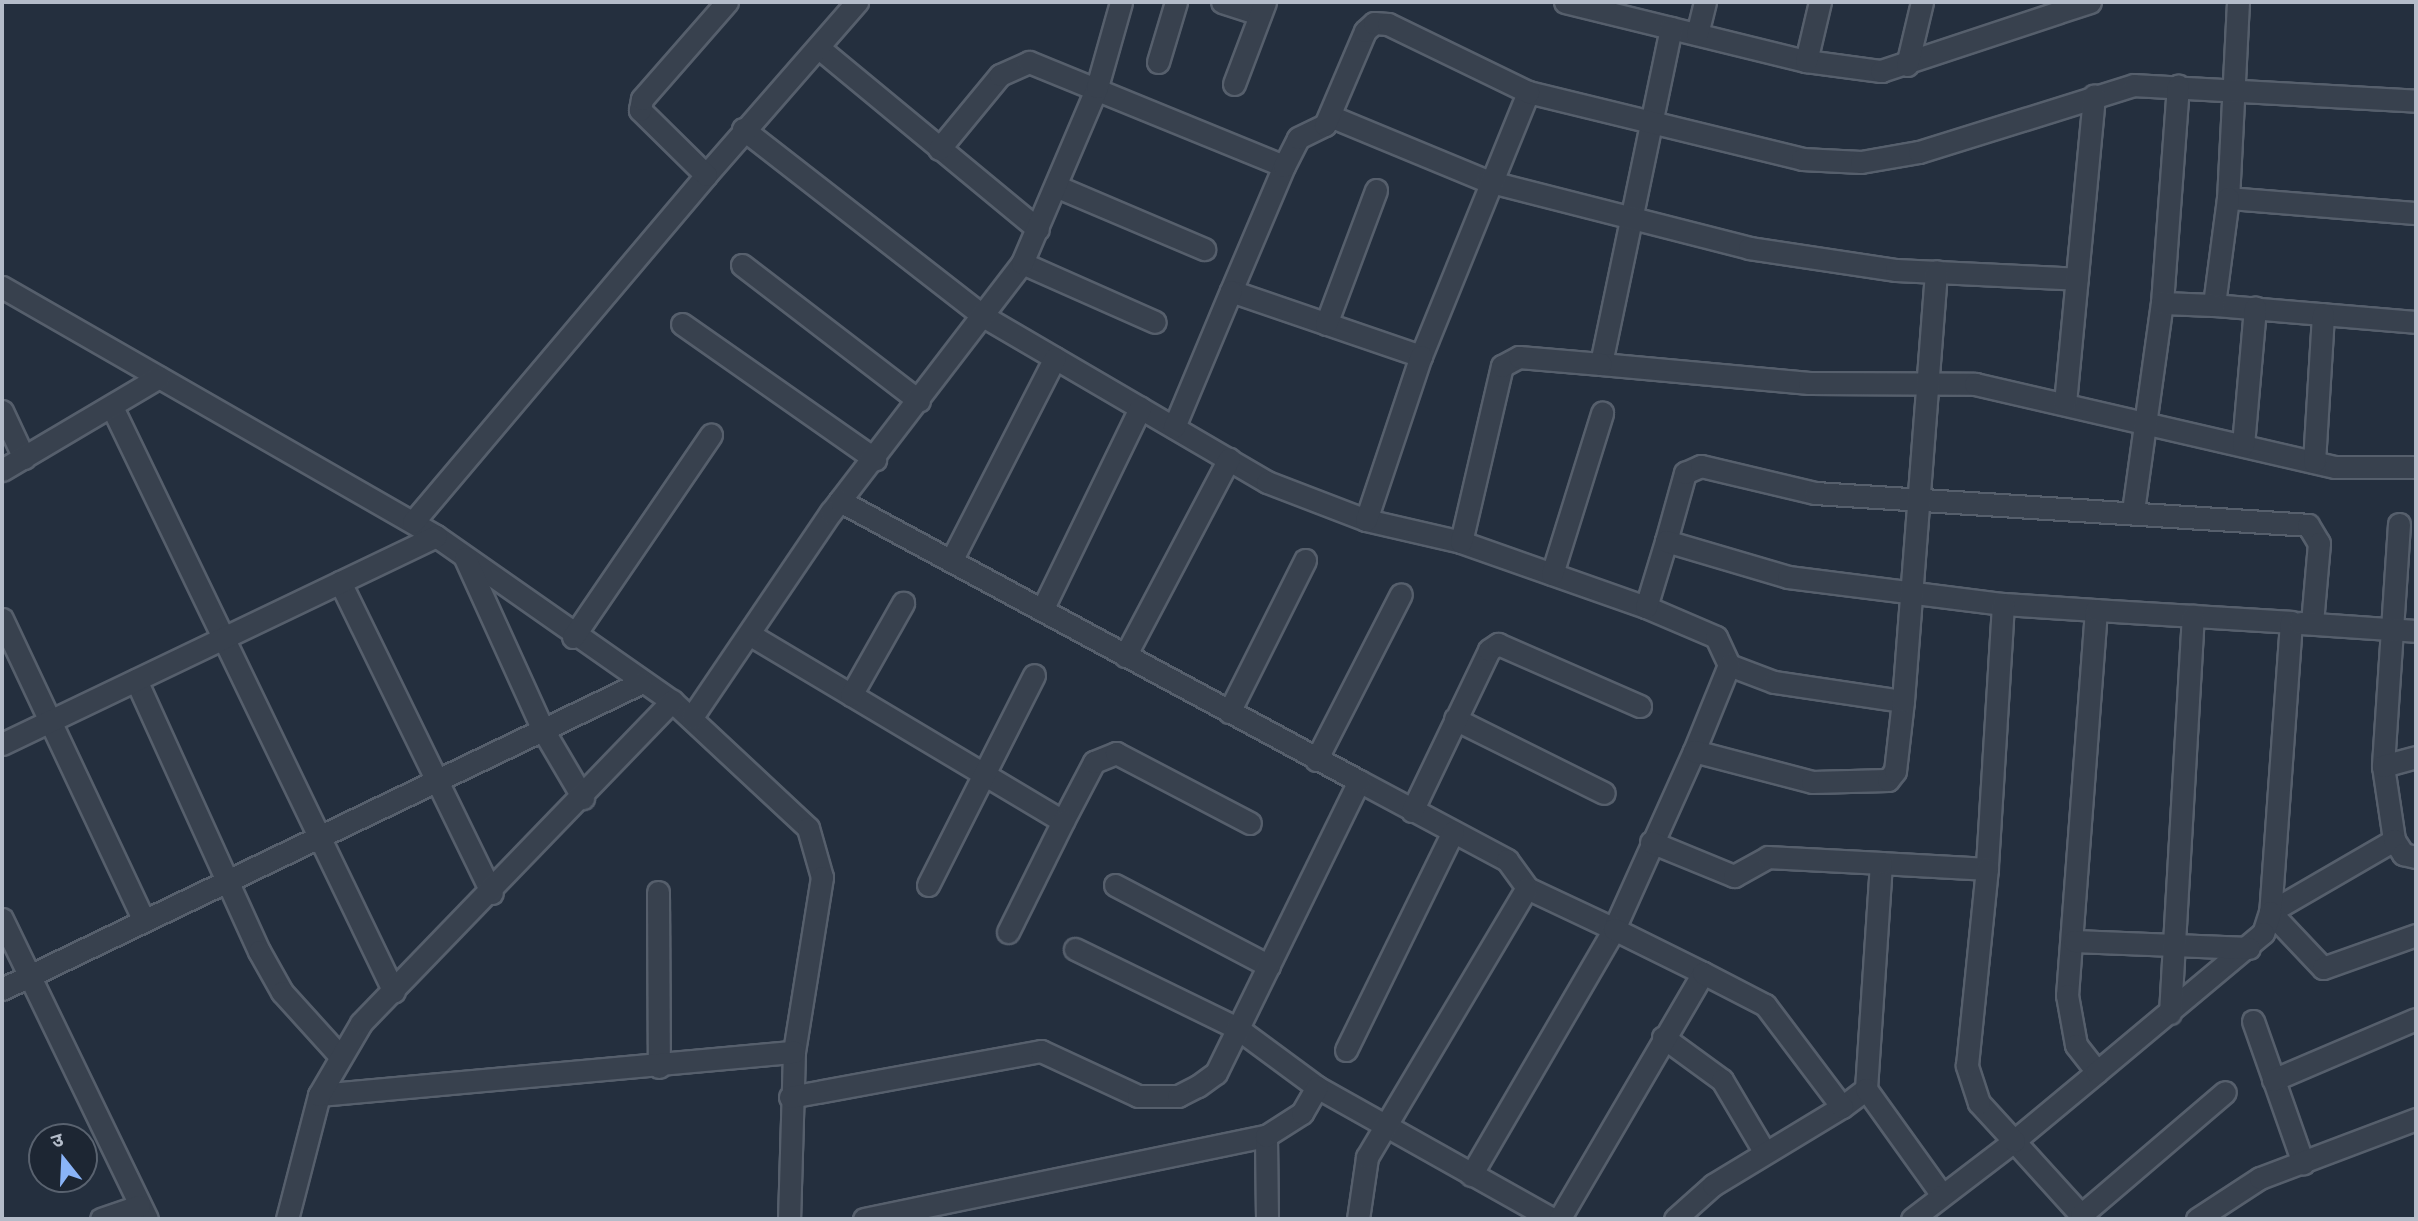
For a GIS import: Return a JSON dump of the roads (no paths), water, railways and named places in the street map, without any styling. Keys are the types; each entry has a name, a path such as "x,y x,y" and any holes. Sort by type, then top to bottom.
{"street":[{"path":"706,175 640,110 642,99 727,2"},
{"path":"413,522 743,129 819,48 857,2"},
{"path":"692,717 840,500 875,459 1022,263 1058,187 1097,87 1121,2"},
{"path":"1158,62 1176,2"},
{"path":"1222,2 1263,8 1234,84"},
{"path":"1565,2 1600,6 1671,28 1857,71 1907,65 2090,2"},
{"path":"1698,34 1705,2"},
{"path":"1806,61 1820,2"},
{"path":"1907,65 1922,2"},
{"path":"2214,305 2228,198 2231,89 2238,2"},
{"path":"1174,427 1284,166 1298,138 1317,131 1330,116 1364,31 1374,23 1388,24 1528,92 1802,159 1861,162 1920,152 2094,95 2134,85 2416,101"},
{"path":"1601,364 1627,216 1647,121 1671,28"},
{"path":"819,48 1038,229"},
{"path":"939,149 1013,66 1043,65 1284,166"},
{"path":"2133,511 2162,303 2178,86"},
{"path":"1366,520 1421,356 1487,181 1528,92"},
{"path":"2065,403 2094,95"},
{"path":"1330,116 1487,181 1797,256 1936,271 2077,279"},
{"path":"743,129 983,316 1267,482 1366,520 1461,542 1646,607 1716,637 1729,665 1774,682 1903,701"},
{"path":"1058,187 1204,249"},
{"path":"1326,324 1376,190"},
{"path":"2228,198 2416,213"},
{"path":"1022,263 1155,322"},
{"path":"743,265 919,401"},
{"path":"1694,751 1812,782 1876,783 1895,771 1903,701 1909,592 1936,271"},
{"path":"2,287 436,536 573,637 672,701 808,828 820,853 822,877 794,1052 790,1097 789,1219"},
{"path":"1231,290 1421,356"},
{"path":"2162,303 2416,322"},
{"path":"2243,445 2255,308"},
{"path":"2314,462 2323,314"},
{"path":"682,324 875,459"},
{"path":"1461,542 1502,366 1519,357 1810,383 1975,384 2144,419 2314,462 2416,467"},
{"path":"951,561 1055,358"},
{"path":"2,470 112,408 159,377"},
{"path":"112,408 324,838 394,992"},
{"path":"1042,610 1140,408"},
{"path":"2,411 24,458"},
{"path":"1552,574 1602,413"},
{"path":"573,637 711,435"},
{"path":"1125,656 1229,459"},
{"path":"1646,607 1691,467 1815,493 1916,501 2133,511 2308,525 2319,543 2302,623 2270,912 2249,948 2014,1142 1912,1219"},
{"path":"840,500 1316,760 1507,860 1527,888 1765,1005 1842,1107"},
{"path":"2399,524 2389,629 2383,766 2394,840 2403,854 2416,858"},
{"path":"2,744 436,536"},
{"path":"1666,541 1788,577 2003,604 2416,631"},
{"path":"464,557 543,730 583,798"},
{"path":"1229,712 1304,560"},
{"path":"340,582 492,893"},
{"path":"1316,760 1401,594"},
{"path":"851,695 903,603"},
{"path":"2003,604 1987,869 1967,1065 1979,1102 2079,1217 2225,1092"},
{"path":"2096,610 2068,1024 2097,1072"},
{"path":"2170,1013 2193,615"},
{"path":"2,619 142,919"},
{"path":"749,634 1063,821"},
{"path":"1412,811 1489,650 1498,644 1640,706"},
{"path":"1471,1175 1614,929 1694,751 1729,665"},
{"path":"928,885 981,773 1034,675"},
{"path":"136,680 226,881 282,992 339,1055"},
{"path":"2,989 142,919 324,838 640,682"},
{"path":"287,1219 319,1095 339,1055 394,992 583,798 672,701"},
{"path":"1455,719 1604,793"},
{"path":"1008,932 1094,762 1116,753 1250,823"},
{"path":"2383,766 2416,757"},
{"path":"790,1097 1041,1051 1138,1096 1178,1096 1216,1073 1359,781"},
{"path":"1346,1050 1453,832"},
{"path":"2270,912 2394,840"},
{"path":"1651,842 1734,876 1768,857 1987,869"},
{"path":"1881,863 1866,1089 1942,1195"},
{"path":"1115,885 1269,966"},
{"path":"1358,1219 1361,1177 1384,1125 1527,888"},
{"path":"658,892 659,1067"},
{"path":"2270,912 2323,968 2416,935"},
{"path":"2,919 143,1212 101,1219"},
{"path":"2074,941 2249,948"},
{"path":"1075,949 1237,1028 1317,1087 1552,1219"},
{"path":"1559,1219 1662,1037 1703,973"},
{"path":"2273,1080 2416,1018"},
{"path":"2253,1021 2303,1164"},
{"path":"1662,1037 1722,1080 1764,1151"},
{"path":"319,1095 659,1067 794,1052"},
{"path":"864,1219 1266,1136 1302,1113 1317,1087"},
{"path":"1675,1219 1764,1151 1842,1107 1866,1089"},
{"path":"2197,1219 2227,1195 2416,1119"},
{"path":"1266,1136 1267,1219"}]}
